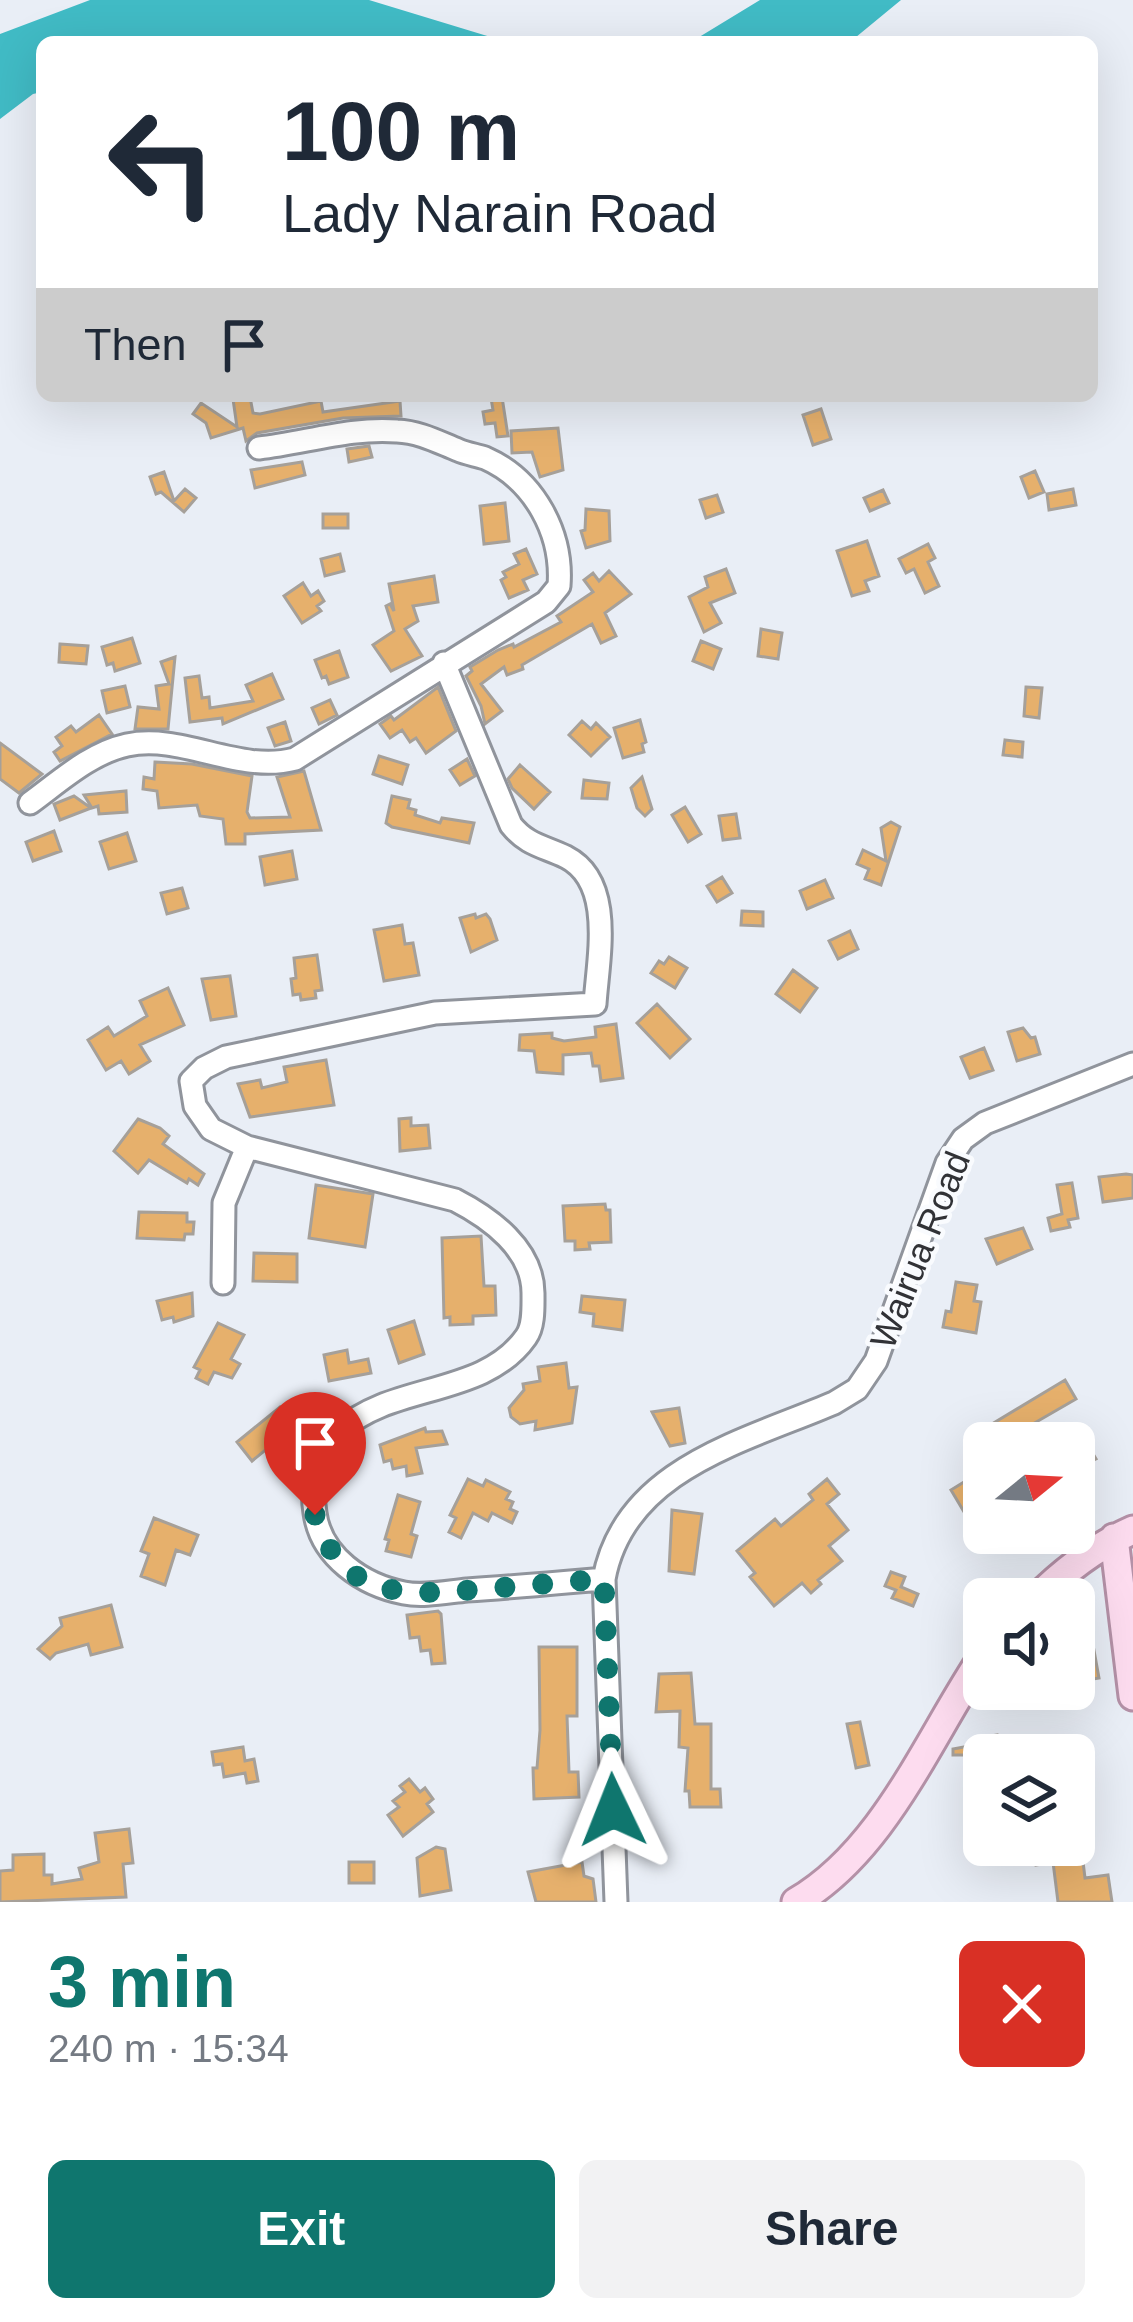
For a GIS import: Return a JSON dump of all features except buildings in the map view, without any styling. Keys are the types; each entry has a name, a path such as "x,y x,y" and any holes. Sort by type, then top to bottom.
{"main road":[{"path":"1057,1578 1123,1534 1133,1696"},
{"path":"796,1902 827,1882 881,1819 963,1688"}],"street":[{"path":"30,802 102,754 131,744 257,762 295,759 546,602 559,586 554,532 523,486 483,458 399,430 259,448"},
{"path":"444,663 511,825 524,842 561,854 579,864 589,877 600,923 595,1004 435,1013 226,1057 191,1081 195,1106 211,1129 247,1147 455,1200 483,1215 508,1237 533,1282 533,1315 527,1336 490,1368 370,1409 323,1448 314,1492 315,1515 322,1537 337,1556 350,1571 376,1586 410,1595 604,1579"},
{"name":"Wairua Road","path":"616,1902 604,1579 620,1528 651,1492 683,1467 857,1389 876,1361 946,1163 963,1139 1015,1109 1133,1064"},
{"path":"223,1282 224,1203 247,1147"}],"water":[{"path":"90,0 369,0 487,36 36,36 36,93 0,119 0,34"},
{"path":"760,0 901,0 857,36 701,36"}],"route":[{"path":"315,1515 322,1537 350,1571 376,1586 410,1595 604,1579 613,1810"}]}
